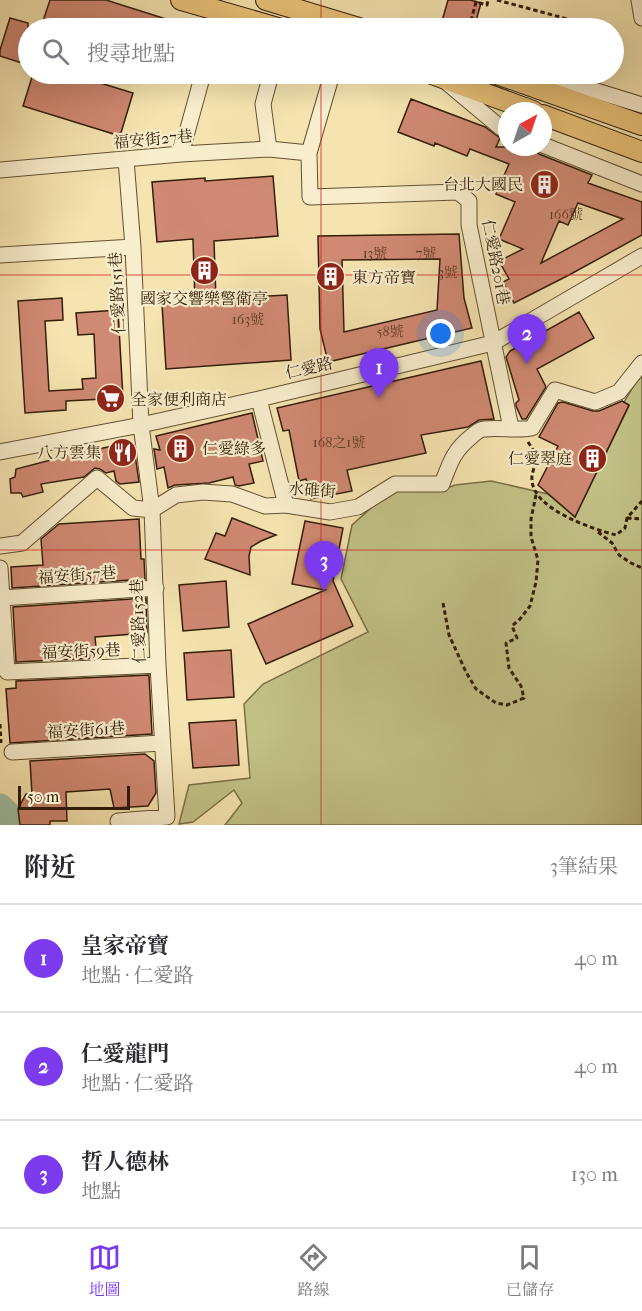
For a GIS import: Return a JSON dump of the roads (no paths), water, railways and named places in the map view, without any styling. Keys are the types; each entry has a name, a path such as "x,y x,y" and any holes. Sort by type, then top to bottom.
{"main road":[{"path":"181,0 214,18"},
{"path":"266,0 303,5 335,18"},
{"path":"461,84 509,102"},
{"path":"525,84 642,125"},
{"path":"552,118 642,152"}],"street":[{"path":"639,0 642,18"},
{"path":"181,154 200,84"},
{"path":"268,84 263,104 269,149"},
{"path":"309,153 329,84"},
{"path":"446,84 498,126"},
{"path":"574,84 642,105"},
{"name":"福安街27巷","path":"0,170 181,154 269,149 309,153"},
{"path":"552,149 642,184"},
{"name":"仁愛路201巷","path":"309,153 310,197 458,192 469,201 469,225 494,343 516,429"},
{"name":"仁愛路151巷","path":"126,160 133,248 141,425"},
{"path":"0,255 133,248"},
{"name":"仁愛路","path":"0,452 260,399 494,343 642,256"},
{"path":"516,429 532,428 555,390 596,402 619,392 642,363"},
{"path":"260,399 286,506"},
{"name":"仁愛路152巷","path":"118,821 167,821 152,510 141,425"},
{"name":"水碓街","path":"152,510 176,495 203,492 232,494 265,506 286,506 330,512 358,507 395,484 442,484 454,454 480,429 516,429"},
{"path":"0,546 22,543 97,478 133,508 152,510"},
{"path":"0,568 2,598"},
{"name":"福安街57巷","path":"2,598 156,588"},
{"name":"福安街59巷","path":"2,598 7,672 158,665"},
{"name":"福安街61巷","path":"12,752 162,743"}],"waterway":[{"path":"0,807 11,818 12,825"}],"place":[{"name":"台北大國民","path":"544,184"},
{"name":"國家交響樂警衛亭","path":"204,270"},
{"name":"東方帝寶","path":"331,277"},
{"name":"仁愛龍門","path":"527,364"},
{"name":"皇家帝寶","path":"379,398"},
{"name":"全家便利商店","path":"110,399"},
{"name":"仁愛綠多","path":"181,448"},
{"name":"八方雲集","path":"122,452"},
{"name":"仁愛翠庭","path":"593,458"},
{"name":"哲人德林","path":"324,591"}]}
